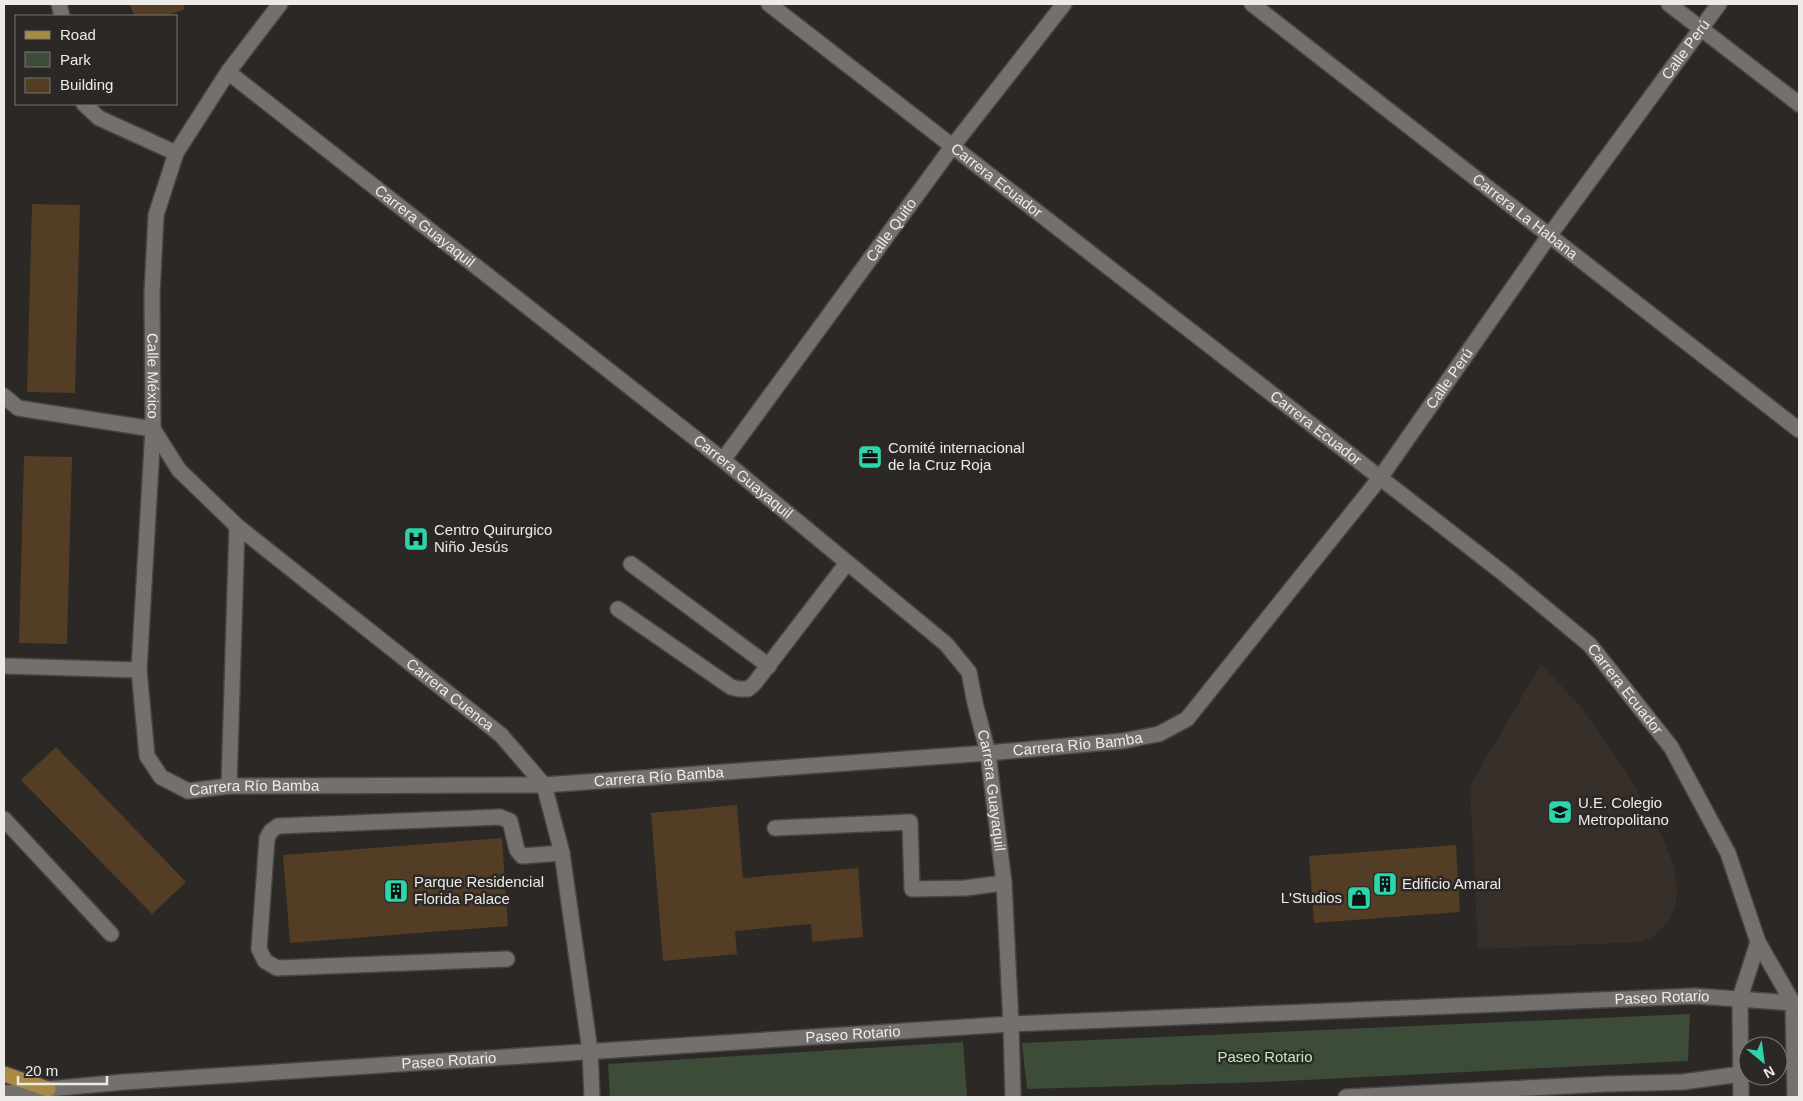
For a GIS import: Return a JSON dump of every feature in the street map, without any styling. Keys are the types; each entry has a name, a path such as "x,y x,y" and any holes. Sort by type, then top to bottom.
{"main road":[{"path":"4,1074 48,1089"}],"street":[{"name":"Calle México","path":"161,777 147,756 140,670 153,429 152,294 156,215 176,154 228,72 280,4"},
{"name":"Carrera Ecuador","path":"769,4 1503,573 1590,645 1671,747 1728,852 1758,942 1796,1004"},
{"name":"Calle Quito","path":"723,460 952,147 1064,4"},
{"name":"Carrera La Habana","path":"1252,4 1799,430"},
{"path":"1669,4 1799,104"},
{"name":"Calle Perú","path":"1159,734 1187,719 1380,478 1549,236 1719,4"},
{"name":"Carrera Guayaquil","path":"228,72 723,460 946,644 969,672 974,703 988,754 1004,883 1012,1024 1013,1097"},
{"path":"85,105 99,118 176,154"},
{"path":"4,396 18,408 153,429"},
{"name":"Carrera Cuenca","path":"153,429 179,470 237,526 501,735 544,785 562,854 590,1051 592,1097"},
{"path":"229,786 237,526"},
{"path":"618,609 731,687 748,689 769,666 847,563"},
{"path":"631,564 769,666"},
{"path":"4,666 140,670"},
{"name":"Carrera Río Bamba","path":"161,777 188,791 229,786 544,785 988,754 1122,741 1159,734"},
{"path":"506,960 277,968 266,961 259,949 267,838 271,831 278,826 500,817 510,821 517,850 522,856 562,854"},
{"path":"4,819 111,934"},
{"path":"774,828 910,822 912,889 964,888 1004,883"},
{"path":"1742,1036 1740,998 1758,942"},
{"name":"Paseo Rotario","path":"4,1093 124,1082 1012,1024 1696,996 1740,998 1796,1004"},
{"path":"1795,1097 1797,1059 1796,1004"},
{"path":"1346,1097 1683,1082 1738,1075"}],"shaded area":[{"name":"U.E. Colegio Metropolitano","path":"1541,664 1580,706 1626,771 1663,838 1674,866 1677,887 1676,905 1669,922 1652,937 1639,942 1478,949 1470,786"}],"green space":[{"name":"Paseo Rotario","path":"1690,1014 1688,1061 1264,1082 1027,1089 1022,1043"},
{"path":"963,1042 967,1097 610,1097 608,1064"}],"building":[{"path":"130,4 183,4 185,9 168,15 134,15"},
{"path":"32,204 80,205 75,393 27,392"},
{"path":"24,456 72,457 67,644 19,643"},
{"path":"56,747 186,882 152,914 21,780"},
{"path":"737,805 743,878 858,868 863,937 812,942 811,924 735,931 737,954 663,961 651,813"},
{"name":"Parque Residencial Florida Palace","path":"502,838 508,926 290,943 283,855"},
{"name":"Edificio Amaral","path":"1456,845 1460,912 1314,923 1309,856"}],"place":[{"name":"Comité internacional de la Cruz Roja","path":"870,457"},
{"name":"Centro Quirurgico Niño Jesús","path":"416,539"},
{"name":"U.E. Colegio Metropolitano","path":"1560,812"},
{"name":"Edificio Amaral","path":"1385,884"},
{"name":"Parque Residencial Florida Palace","path":"396,891"},
{"name":"L'Studios","path":"1359,898"}]}
